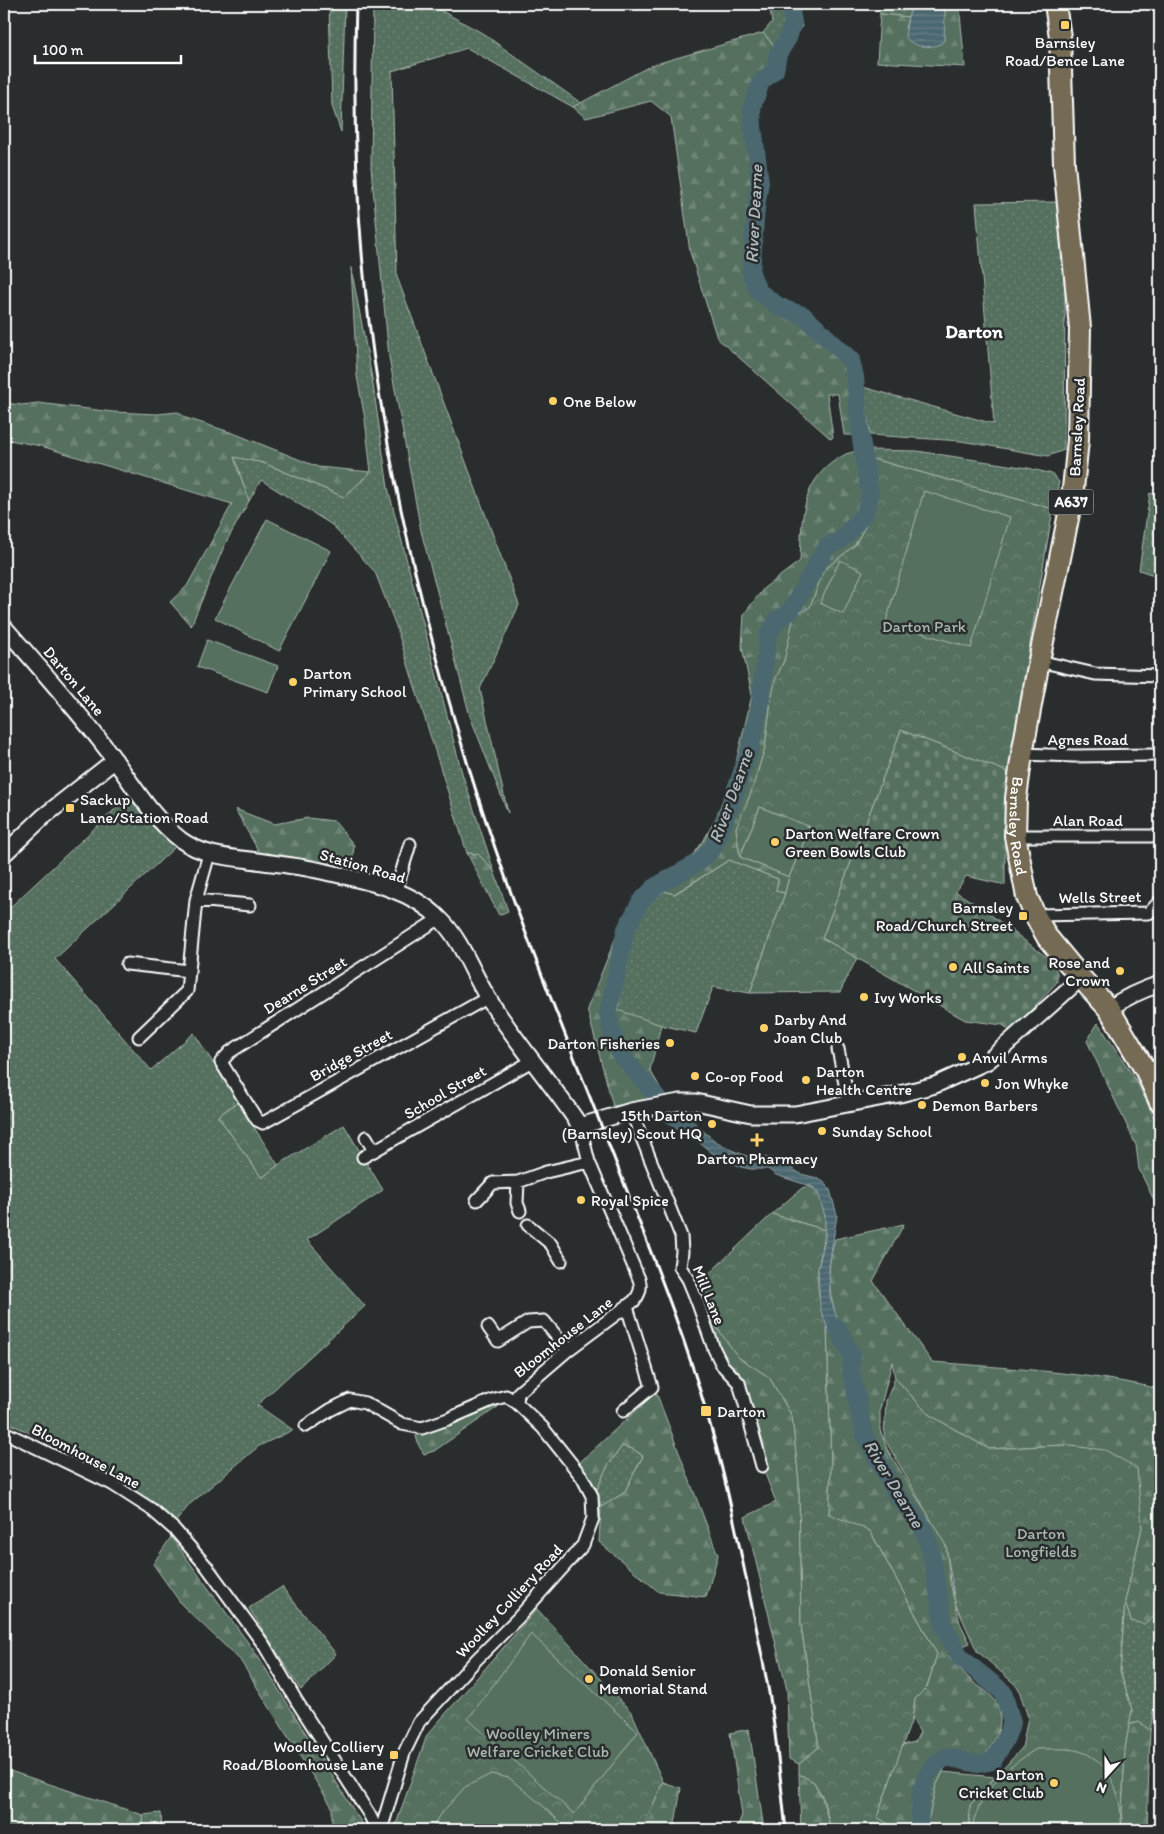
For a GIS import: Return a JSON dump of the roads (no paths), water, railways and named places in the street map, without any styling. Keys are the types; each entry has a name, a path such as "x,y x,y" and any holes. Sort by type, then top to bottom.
{"highway":[{"name":"Barnsley Road","path":"1055,4 1060,37 1064,164 1080,328 1078,440 1072,499 1038,661 1022,754 1016,798 1015,836 1025,889 1035,915 1048,937 1081,978"},
{"name":"A637","path":"1081,978 1109,1009 1153,1068 1160,1102"}],"main road":[{"name":"Darton Lane","path":"4,627 75,708 115,760"},
{"name":"Station Road","path":"115,760 138,794 165,827 183,842 209,854 315,870 396,890 422,904 440,918 452,933 488,998 580,1126"},
{"path":"4,854 43,817 115,760"},
{"path":"580,1126 631,1111 674,1103 696,1102 751,1114 795,1114 900,1094 935,1084 988,1061 1081,978"},
{"path":"1109,1009 1123,998 1160,984"}],"street":[{"path":"1038,661 1095,674 1160,676"},
{"name":"Agnes Road","path":"1022,754 1074,756 1153,755"},
{"name":"Alan Road","path":"1015,836 1160,836"},
{"path":"396,890 410,844"},
{"path":"139,1037 187,991 196,900 209,854"},
{"path":"196,900 250,905"},
{"name":"Wells Street","path":"1035,915 1149,913 1160,901"},
{"name":"Dearne Street","path":"241,1093 221,1062 230,1052 440,918"},
{"path":"127,964 189,971"},
{"name":"Bridge Street","path":"241,1093 257,1120 263,1123 488,998"},
{"path":"838,1049 849,1104"},
{"name":"School Street","path":"363,1157 532,1061"},
{"name":"Mill Lane","path":"631,1111 681,1236 682,1252 680,1267 688,1279 697,1300 722,1366 739,1383 759,1462"},
{"name":"Station Road","path":"580,1126 589,1162 639,1279"},
{"path":"366,1137 374,1151"},
{"path":"477,1200 493,1183 518,1182 546,1172 589,1162"},
{"path":"518,1182 517,1203 520,1210"},
{"path":"528,1225 551,1244 561,1261"},
{"name":"Bloomhouse Lane","path":"306,1426 330,1410 350,1400 365,1403 402,1424 422,1428 506,1396 517,1403 518,1393 568,1350 638,1297 641,1285 639,1279"},
{"path":"623,1411 652,1387 627,1307"},
{"path":"488,1327 498,1341 528,1322 544,1321 568,1350"},
{"name":"Woolley Colliery Road","path":"379,1830 404,1753 419,1722 553,1580 583,1545 589,1531 593,1518 592,1496 587,1483 543,1428 517,1403"},
{"name":"Bloomhouse Lane","path":"4,1432 112,1484 151,1509 174,1530 207,1567 264,1645 296,1700 379,1830"}],"water":[{"path":"928,4 945,11 944,41 929,47 913,43 905,36 911,10"},
{"path":"682,1113 715,1141 736,1152 747,1156 773,1158 801,1174 817,1178 825,1183 830,1190 837,1215 829,1266 830,1297 842,1333 849,1346 844,1351 827,1327 820,1308 818,1269 825,1240 825,1216 818,1193 813,1187 776,1175 768,1169 741,1167 716,1156 670,1119 661,1115"}],"waterway":[{"name":"River Dearne","path":"690,1129 673,1116 620,1054 610,1025 608,1014 626,929 641,901 656,886 699,862 713,848 730,807 750,749 760,705 768,636 778,619 790,612 826,548 842,539 865,513 870,495 861,439 855,377 851,360 803,315 781,308 758,291 751,273 760,182 752,107 761,82 775,70 778,54 788,38 793,23 790,4"},
{"name":"River Dearne","path":"837,1327 852,1356 851,1370 864,1434 896,1494 920,1523 930,1547 944,1627 961,1658 1003,1692 1012,1723 993,1761 978,1764 946,1757 929,1773 925,1780 921,1797 920,1830"}],"railway":[{"path":"356,4 356,150 361,247 379,392 409,546 448,697 495,849 552,1003 672,1307 712,1431 736,1528 770,1698 786,1830"}],"place":[{"name":"Barnsley Road/Bence Lane","path":"1065,25"},
{"name":"One Below","path":"553,401"},
{"name":"Darton Primary School","path":"293,682"},
{"name":"Sackup Lane/Station Road","path":"70,808"},
{"name":"Darton Welfare Crown Green Bowls Club","path":"775,842"},
{"name":"Barnsley Road/Church Street","path":"1023,916"},
{"name":"All Saints","path":"953,967"},
{"name":"Rose and Crown","path":"1120,971"},
{"name":"Ivy Works","path":"864,997"},
{"name":"Darby And Joan Club","path":"764,1028"},
{"name":"Darton Fisheries","path":"670,1043"},
{"name":"Anvil Arms","path":"962,1057"},
{"name":"Co-op Food","path":"695,1076"},
{"name":"Darton Health Centre","path":"806,1080"},
{"name":"Jon Whyke","path":"985,1083"},
{"name":"Demon Barbers","path":"922,1105"},
{"name":"15th Darton (Barnsley) Scout HQ","path":"712,1124"},
{"name":"Sunday School","path":"822,1131"},
{"name":"Darton Pharmacy","path":"757,1140"},
{"name":"Royal Spice","path":"581,1200"},
{"name":"Darton","path":"706,1411"},
{"name":"Donald Senior Memorial Stand","path":"589,1679"},
{"name":"Woolley Colliery Road/Bloomhouse Lane","path":"394,1755"},
{"name":"Darton Cricket Club","path":"1054,1783"}],"district":[{"name":"Darton","path":"974,331"}],"park label":[{"name":"Darton Park","path":"924,626"},
{"name":"Darton Longfields","path":"1041,1542"},
{"name":"Woolley Miners Welfare Cricket Club","path":"538,1742"}]}
